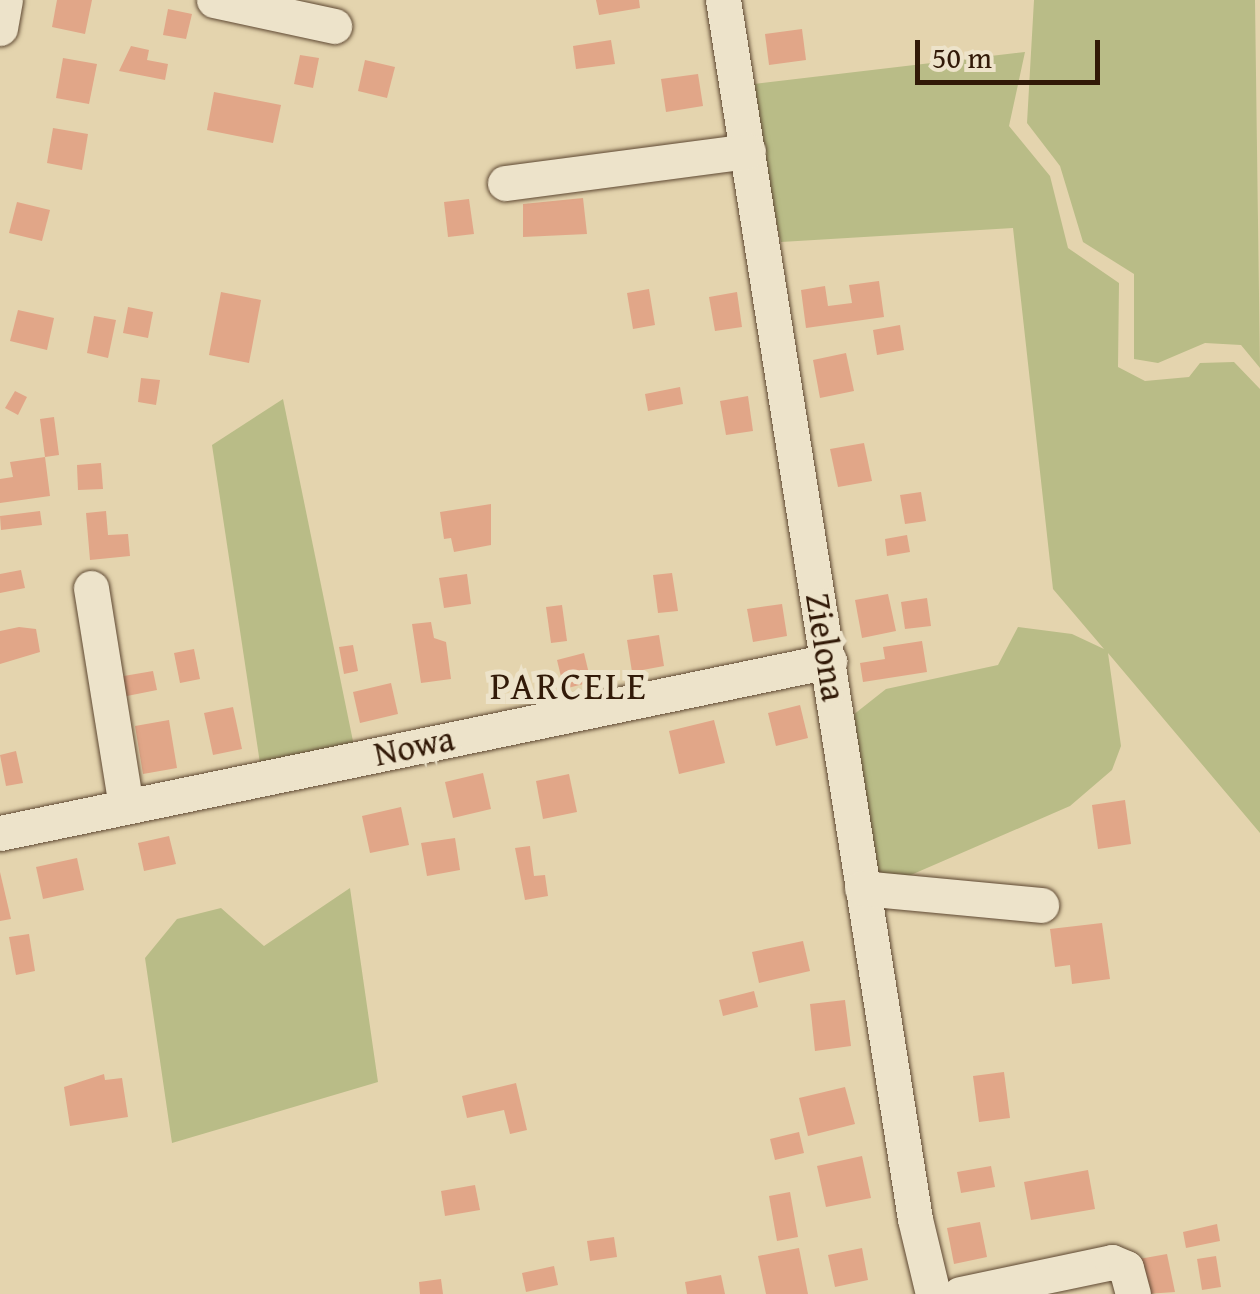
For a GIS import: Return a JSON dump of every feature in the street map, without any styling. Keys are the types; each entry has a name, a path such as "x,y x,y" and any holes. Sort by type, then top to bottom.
{"street":[{"path":"0,28 5,0"},
{"path":"214,0 334,26"},
{"name":"Zielona","path":"723,0 862,888 933,1294"},
{"path":"505,183 748,151"},
{"path":"91,588 126,806"},
{"name":"Nowa","path":"0,834 829,660"},
{"path":"862,888 1041,905"},
{"path":"960,1294 1039,1287 1121,1264 1132,1294"}],"green space":[{"path":"1034,0 1255,0 1260,368 1241,345 1205,343 1158,363 1134,359 1134,274 1083,242 1060,166 1027,123"},
{"path":"1025,52 1009,126 1050,176 1068,248 1119,283 1118,367 1145,381 1189,377 1200,363 1234,362 1260,389 1260,833 1108,653 1121,746 1112,770 1070,806 897,881 869,866 848,719 886,689 998,665 1018,627 1072,634 1104,649 1053,589 1013,228 781,242 746,85"},
{"path":"283,399 355,751 261,770 212,445"},
{"path":"350,888 378,1082 172,1143 145,958 177,919 221,908 264,946"}],"building":[{"path":"57,0 92,0 85,34 52,27"},
{"path":"596,0 639,0 640,8 599,15"},
{"path":"168,9 192,14 186,39 163,35"},
{"path":"802,29 806,60 769,65 765,34"},
{"path":"611,40 615,64 576,69 573,46"},
{"path":"131,46 149,50 147,60 168,64 165,80 119,71"},
{"path":"300,55 319,58 313,88 294,84"},
{"path":"63,58 97,64 89,104 56,98"},
{"path":"365,60 395,67 387,98 358,91"},
{"path":"698,74 703,106 666,112 661,79"},
{"path":"214,92 281,105 273,143 207,130"},
{"path":"53,128 88,134 82,170 47,163"},
{"path":"583,198 587,234 523,237 523,204"},
{"path":"469,199 474,234 448,237 444,202"},
{"path":"17,202 50,210 42,241 9,233"},
{"path":"879,281 884,317 806,328 801,290 825,286 828,306 852,303 849,285"},
{"path":"649,289 655,325 633,329 627,293"},
{"path":"221,292 261,300 249,363 209,355"},
{"path":"737,292 742,327 715,331 709,297"},
{"path":"128,307 153,312 148,338 123,333"},
{"path":"18,310 54,318 47,350 10,341"},
{"path":"94,316 116,320 108,358 87,353"},
{"path":"900,325 904,350 877,355 873,330"},
{"path":"846,353 854,391 820,398 813,360"},
{"path":"141,378 160,380 156,405 138,402"},
{"path":"680,387 683,404 648,411 645,394"},
{"path":"15,391 27,397 18,415 5,408"},
{"path":"748,396 753,431 726,435 720,401"},
{"path":"54,417 59,455 45,457 40,419"},
{"path":"864,443 872,481 838,487 830,449"},
{"path":"45,457 50,496 0,503 0,479 13,477 10,462"},
{"path":"101,463 103,489 78,490 77,465"},
{"path":"921,492 926,521 905,524 900,495"},
{"path":"491,504 491,545 454,552 451,538 444,539 440,512"},
{"path":"40,511 42,525 1,530 0,516"},
{"path":"106,511 108,535 128,534 130,556 90,560 86,513"},
{"path":"907,535 910,552 887,556 885,539"},
{"path":"21,570 25,588 0,593 0,574"},
{"path":"672,573 678,611 658,613 653,575"},
{"path":"467,574 471,604 444,608 439,578"},
{"path":"888,594 896,631 862,638 855,600"},
{"path":"927,598 931,626 905,629 901,602"},
{"path":"782,604 787,636 753,642 747,609"},
{"path":"562,605 567,641 551,643 546,607"},
{"path":"431,622 434,638 446,642 451,679 421,683 412,624"},
{"path":"36,629 40,652 0,664 0,631"},
{"path":"659,635 664,666 632,672 627,640"},
{"path":"922,641 927,672 863,682 860,663 885,659 883,647"},
{"path":"353,645 358,671 344,674 339,647"},
{"path":"194,649 200,679 180,683 174,653"},
{"path":"584,653 591,682 564,689 557,660"},
{"path":"153,671 157,690 122,697 118,677"},
{"path":"391,683 398,714 360,723 353,692"},
{"path":"800,705 808,738 776,746 768,713"},
{"path":"233,707 242,749 213,755 204,713"},
{"path":"169,720 177,768 143,774 135,726"},
{"path":"714,720 725,763 679,774 669,731"},
{"path":"16,751 23,783 6,786 0,755"},
{"path":"483,773 491,809 453,818 445,782"},
{"path":"569,774 577,812 543,819 536,781"},
{"path":"1125,800 1131,844 1098,849 1092,805"},
{"path":"401,807 409,845 370,853 362,816"},
{"path":"169,836 176,864 144,871 138,843"},
{"path":"455,838 460,870 427,876 421,843"},
{"path":"530,846 534,876 545,875 548,896 525,900 515,848"},
{"path":"77,858 84,890 43,899 36,867"},
{"path":"0,872 11,919 0,921"},
{"path":"1102,923 1110,979 1072,984 1070,965 1055,967 1050,929"},
{"path":"29,934 35,971 16,975 9,937"},
{"path":"803,941 810,971 759,983 752,952"},
{"path":"754,991 758,1007 723,1016 719,1000"},
{"path":"845,1000 851,1046 815,1051 810,1004"},
{"path":"1004,1072 1010,1118 979,1122 973,1076"},
{"path":"104,1074 105,1080 122,1078 128,1117 70,1126 64,1087"},
{"path":"516,1083 527,1130 510,1134 504,1110 467,1118 462,1096"},
{"path":"845,1087 855,1124 808,1136 799,1098"},
{"path":"799,1132 804,1153 775,1160 770,1139"},
{"path":"862,1156 871,1198 826,1207 817,1166"},
{"path":"991,1166 995,1187 961,1193 957,1172"},
{"path":"1088,1170 1095,1209 1031,1220 1024,1182"},
{"path":"475,1185 480,1210 445,1216 441,1191"},
{"path":"790,1192 798,1237 777,1241 769,1196"},
{"path":"980,1222 987,1257 954,1264 947,1228"},
{"path":"1217,1224 1220,1241 1186,1248 1183,1232"},
{"path":"614,1237 617,1257 590,1261 587,1241"},
{"path":"799,1248 808,1294 766,1294 758,1256"},
{"path":"862,1248 868,1280 835,1287 828,1255"},
{"path":"1167,1254 1175,1292 1146,1294 1139,1259"},
{"path":"1216,1256 1221,1287 1202,1290 1197,1259"},
{"path":"554,1266 558,1285 526,1292 522,1273"},
{"path":"721,1275 725,1294 687,1294 685,1282"},
{"path":"441,1279 443,1294 420,1294 419,1282"}],"district":[{"name":"PARCELE","path":"569,686"}]}
